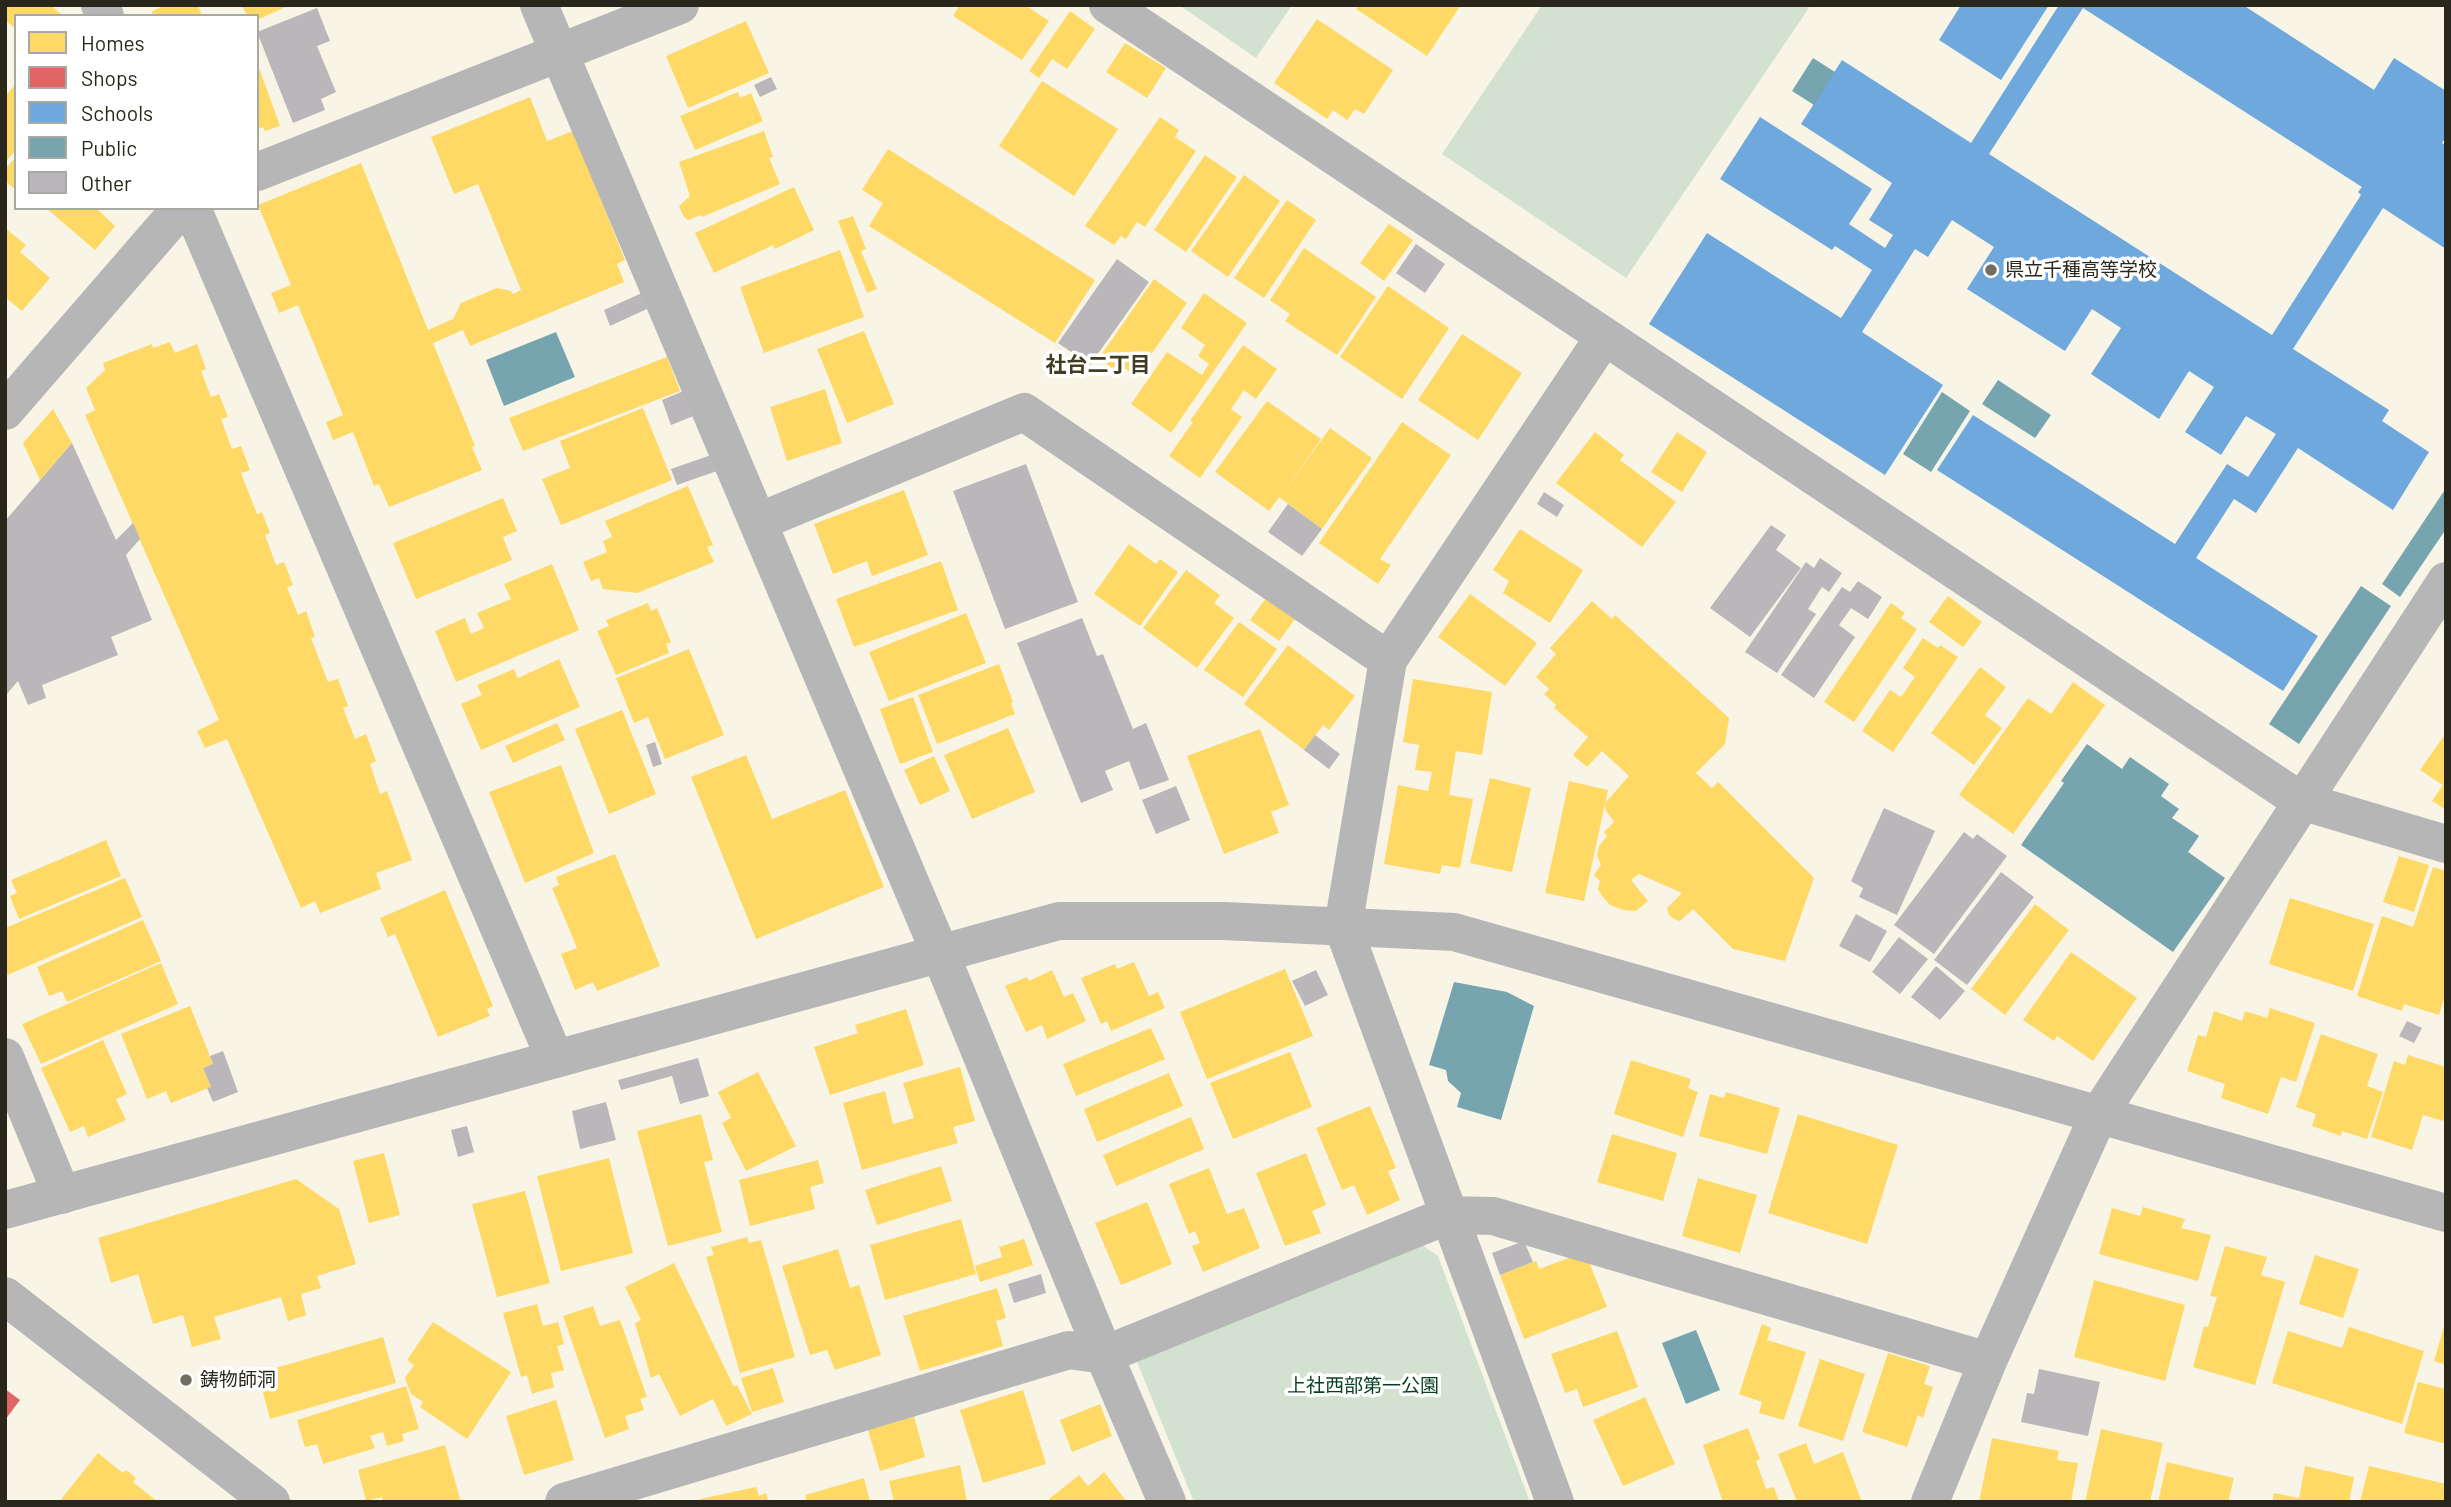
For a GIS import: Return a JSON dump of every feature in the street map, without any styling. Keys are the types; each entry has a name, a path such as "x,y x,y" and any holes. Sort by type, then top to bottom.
{"street":[{"path":"539,5 940,953 1167,1502"},
{"path":"259,171 680,5"},
{"path":"1108,5 2301,801 2446,844"},
{"path":"5,411 179,210"},
{"path":"193,210 555,1059"},
{"path":"1555,1502 1343,927 1388,660 1604,337"},
{"path":"758,522 1024,412 1388,660"},
{"path":"1930,1502 1988,1361 2099,1114 2446,581"},
{"path":"5,1210 1059,920 1224,920 1454,932 2446,1213"},
{"path":"5,1057 62,1195"},
{"path":"564,1502 1069,1350 1104,1355 1449,1215 1493,1216 1988,1361"},
{"path":"5,1296 271,1502"}],"green space":[{"path":"1179,5 1292,5 1256,58"},
{"path":"1542,5 1805,5 1809,8 1626,278 1442,154"},
{"name":"上社西部第一公園","path":"1418,1242 1438,1256 1530,1502 1194,1502 1133,1352"}],"building: Homes":[{"path":"5,5 51,5 61,14 14,14 14,27 5,20"},
{"path":"166,5 198,5 201,14 153,14 152,11"},
{"path":"242,5 290,5 259,19 259,14 246,14"},
{"path":"960,5 1025,5 1049,21 1022,60 953,16"},
{"path":"1359,5 1461,5 1427,56 1356,9"},
{"path":"1070,11 1095,29 1067,69 1052,59 1039,78 1029,71"},
{"path":"1317,19 1393,70 1364,114 1355,109 1347,120 1333,110 1327,119 1274,83"},
{"path":"746,21 769,73 688,108 666,56"},
{"path":"1125,43 1166,68 1147,98 1106,72"},
{"path":"259,68 280,126 265,131 263,127 259,128"},
{"path":"1042,81 1118,129 1074,196 999,146"},
{"path":"14,86 14,152 5,162 5,96"},
{"path":"738,92 740,98 751,93 763,121 695,150 680,116"},
{"path":"530,97 547,141 573,131 625,260 617,264 624,282 470,346 463,330 433,343 475,446 472,447 482,470 389,507 379,484 374,486 353,432 333,440 326,422 343,415 298,305 279,313 271,293 291,285 259,205 361,163 428,330 453,319 461,303 497,288 511,291 513,294 521,290 478,184 454,194 431,137"},
{"path":"1160,117 1179,130 1175,137 1196,151 1145,227 1137,222 1126,239 1121,236 1114,245 1085,226"},
{"path":"764,131 773,157 769,158 780,184 702,217 701,215 688,220 684,217 679,206 690,196 679,162"},
{"path":"888,149 1095,280 1055,343 869,226 883,203 862,190"},
{"path":"1205,155 1237,177 1186,252 1154,230"},
{"path":"14,159 14,188 5,181 5,169"},
{"path":"1244,175 1280,201 1228,277 1191,251"},
{"path":"794,187 814,230 775,249 773,245 714,273 695,233"},
{"path":"1287,200 1316,220 1264,298 1234,278"},
{"path":"48,210 98,210 115,226 95,250"},
{"path":"853,216 866,249 861,251 877,289 867,293 838,221"},
{"path":"1389,224 1413,240 1384,281 1360,263"},
{"path":"5,228 26,245 20,252 50,278 22,311 5,297"},
{"path":"1304,248 1376,297 1337,355 1285,321 1290,314 1270,300"},
{"path":"840,250 864,317 764,353 740,287"},
{"path":"1154,279 1187,303 1136,376 1121,366 1117,372 1099,358"},
{"path":"1388,286 1449,328 1402,399 1340,357"},
{"path":"1204,293 1247,323 1171,433 1131,404 1167,352 1202,375 1209,364 1198,356 1205,345 1181,328"},
{"path":"864,331 894,404 847,423 817,349"},
{"path":"1462,334 1522,373 1478,440 1418,400"},
{"path":"170,342 175,353 197,344 206,369 201,371 211,397 219,394 228,417 221,419 232,449 241,446 250,470 241,473 257,514 262,512 270,533 265,535 276,565 284,562 293,585 287,587 298,615 306,611 315,637 311,638 328,682 338,679 348,706 343,708 355,739 366,734 376,761 370,764 380,794 387,791 412,860 376,873 381,889 320,913 315,901 301,908 227,739 205,748 197,731 219,720 85,415 95,410 86,388 105,370 103,363 152,344 153,348"},
{"path":"1243,345 1277,369 1256,399 1244,390 1231,409 1242,417 1200,478 1169,456"},
{"path":"667,357 680,391 523,451 509,418"},
{"path":"825,389 842,443 787,461 770,407"},
{"path":"1267,401 1321,439 1282,495 1330,428 1372,458 1322,529 1279,497 1269,511 1215,472"},
{"path":"643,408 672,480 561,525 542,479 570,468 560,441"},
{"path":"53,409 72,443 40,480 23,443"},
{"path":"1402,422 1451,455 1380,559 1391,565 1378,584 1319,543"},
{"path":"1595,432 1624,455 1620,460 1676,502 1642,547 1556,483"},
{"path":"1677,432 1707,452 1682,492 1651,472"},
{"path":"688,486 713,545 707,547 714,562 637,593 603,589 599,578 591,581 583,562 607,552 603,541 612,537 605,521"},
{"path":"904,490 928,555 872,576 867,561 833,574 814,524"},
{"path":"503,498 517,531 503,537 512,560 416,599 393,543"},
{"path":"1520,529 1583,570 1550,623 1503,593 1509,581 1493,570"},
{"path":"1129,544 1156,564 1160,559 1178,572 1140,626 1094,594"},
{"path":"941,561 958,610 854,647 836,599"},
{"path":"552,564 579,630 456,682 435,631 465,618 471,634 484,628 477,613 511,599 504,584"},
{"path":"1186,570 1220,595 1214,603 1234,618 1197,668 1143,628"},
{"path":"1269,594 1298,615 1279,641 1250,620"},
{"path":"1470,594 1537,643 1505,686 1438,637"},
{"path":"1948,596 1982,622 1963,647 1929,622"},
{"path":"1592,601 1612,619 1615,615 1729,718 1725,744 1696,773 1712,788 1718,782 1814,878 1785,961 1733,949 1693,909 1680,921 1674,919 1667,908 1682,893 1639,874 1631,880 1648,901 1636,911 1610,905 1598,889 1600,881 1594,875 1601,865 1597,856 1599,846 1607,836 1604,832 1614,822 1606,811 1605,803 1629,776 1602,751 1587,767 1573,755 1588,737 1554,708 1556,705 1544,694 1549,689 1536,677 1556,654 1550,648"},
{"path":"648,603 651,611 657,608 671,642 666,644 669,653 616,675 597,631 609,626 606,620"},
{"path":"1891,603 1905,613 1901,618 1917,629 1854,722 1824,702"},
{"path":"966,613 986,663 889,701 869,652"},
{"path":"1239,622 1277,649 1243,697 1204,670"},
{"path":"1923,638 1958,657 1893,752 1862,731 1890,690 1901,697 1915,677 1903,668"},
{"path":"1288,645 1355,696 1329,730 1323,725 1304,750 1244,704"},
{"path":"689,649 724,735 665,759 648,717 634,723 616,678"},
{"path":"559,659 580,707 481,750 461,704 482,695 477,685 514,669 518,678"},
{"path":"999,664 1015,714 937,744 918,695"},
{"path":"1980,667 2006,687 1985,715 2002,728 1974,765 1931,733"},
{"path":"1413,679 1492,692 1482,755 1456,751 1449,795 1473,799 1460,868 1442,865 1440,874 1384,864 1398,785 1428,791 1432,772 1415,770 1419,745 1403,742"},
{"path":"2073,682 2105,705 2013,834 1959,795 2028,698 2051,714"},
{"path":"913,697 933,752 900,764 880,709"},
{"path":"622,710 656,794 609,814 575,729"},
{"path":"557,723 565,740 513,763 505,746"},
{"path":"1008,728 1035,792 972,819 944,755"},
{"path":"1260,729 1289,805 1271,812 1279,833 1224,854 1187,756"},
{"path":"2446,733 2446,810 2432,801 2443,785 2420,770"},
{"path":"746,755 772,819 845,790 884,887 756,939 691,777"},
{"path":"934,756 950,791 920,805 904,770"},
{"path":"561,765 594,853 525,883 489,792"},
{"path":"1490,778 1531,788 1512,872 1470,863"},
{"path":"1569,781 1608,790 1584,901 1545,893"},
{"path":"106,840 121,876 19,919 10,896 17,893 11,880"},
{"path":"615,854 660,966 597,991 593,982 575,990 561,954 577,948 552,888 559,885 556,877"},
{"path":"2399,856 2429,865 2414,912 2383,902"},
{"path":"2433,867 2446,871 2446,993 2439,1015 2404,1004 2402,1011 2357,996 2382,916 2413,927"},
{"path":"125,878 142,917 5,976 5,928"},
{"path":"445,890 493,1006 487,1009 490,1016 438,1037 395,934 388,937 380,918"},
{"path":"2290,898 2374,924 2353,991 2269,964"},
{"path":"2035,904 2069,930 2005,1015 1971,989"},
{"path":"143,920 161,961 67,1002 62,991 49,996 37,967"},
{"path":"2071,952 2137,998 2093,1061 2057,1036 2054,1041 2023,1020"},
{"path":"1134,962 1149,996 1158,992 1165,1008 1111,1031 1107,1021 1101,1024 1081,978 1115,964 1117,969"},
{"path":"161,963 178,1004 41,1064 22,1024"},
{"path":"1285,969 1313,1036 1207,1079 1180,1012"},
{"path":"1052,970 1064,997 1073,993 1086,1021 1047,1039 1042,1025 1026,1032 1005,986 1027,977 1029,981"},
{"path":"190,1006 213,1064 203,1068 211,1087 171,1103 166,1091 147,1099 121,1034"},
{"path":"2270,1008 2315,1023 2296,1082 2281,1077 2268,1114 2221,1098 2225,1084 2187,1071 2198,1035 2206,1037 2214,1011 2242,1021 2245,1011 2267,1018"},
{"path":"906,1009 924,1065 830,1095 814,1047 858,1033 855,1025"},
{"path":"1151,1028 1165,1059 1076,1096 1063,1064"},
{"path":"2321,1034 2378,1054 2367,1086 2383,1092 2367,1139 2342,1131 2341,1136 2312,1126 2316,1114 2296,1107"},
{"path":"103,1040 127,1094 116,1099 126,1120 88,1137 84,1126 70,1132 41,1068"},
{"path":"1290,1052 1312,1107 1233,1139 1210,1083"},
{"path":"2408,1055 2446,1067 2446,1111 2443,1121 2423,1115 2412,1150 2371,1137 2394,1061 2405,1065"},
{"path":"1631,1060 1691,1079 1688,1088 1698,1092 1683,1137 1614,1114"},
{"path":"960,1067 975,1121 953,1127 958,1143 862,1170 843,1103 885,1091 893,1124 914,1118 903,1083"},
{"path":"758,1072 796,1146 746,1171 722,1123 731,1118 718,1092"},
{"path":"1169,1073 1183,1106 1097,1142 1084,1109"},
{"path":"1726,1092 1780,1108 1767,1154 1699,1136 1710,1094 1724,1098"},
{"path":"1370,1106 1396,1168 1388,1171 1400,1200 1367,1215 1354,1185 1342,1190 1316,1128"},
{"path":"701,1114 713,1160 704,1162 722,1232 668,1246 637,1131"},
{"path":"1798,1114 1898,1145 1867,1244 1768,1213"},
{"path":"1191,1117 1204,1149 1116,1186 1103,1155"},
{"path":"1612,1134 1677,1153 1663,1201 1597,1182"},
{"path":"384,1153 400,1215 369,1223 353,1161"},
{"path":"1306,1153 1326,1205 1312,1211 1321,1233 1285,1246 1256,1173"},
{"path":"609,1158 633,1253 561,1271 537,1176"},
{"path":"818,1160 824,1183 810,1187 815,1209 750,1226 739,1180"},
{"path":"941,1166 952,1201 877,1225 865,1190"},
{"path":"1209,1168 1227,1214 1244,1208 1260,1248 1203,1272 1192,1246 1200,1243 1195,1231 1189,1234 1169,1184"},
{"path":"1698,1178 1757,1195 1740,1253 1682,1236"},
{"path":"296,1179 339,1209 356,1264 317,1276 321,1288 301,1294 306,1315 288,1321 281,1297 214,1317 221,1339 192,1347 183,1315 153,1324 138,1274 111,1283 98,1238"},
{"path":"525,1191 550,1283 497,1297 472,1204"},
{"path":"1147,1202 1172,1264 1121,1285 1095,1223"},
{"path":"2143,1207 2185,1219 2181,1228 2211,1235 2198,1281 2099,1254 2112,1208 2140,1216"},
{"path":"961,1219 976,1274 885,1300 870,1245"},
{"path":"747,1237 749,1243 761,1240 795,1357 740,1373 706,1257 714,1255 711,1247"},
{"path":"1024,1239 1033,1265 980,1282 975,1266 1002,1257 999,1247"},
{"path":"2225,1246 2267,1257 2261,1275 2285,1282 2255,1385 2193,1367 2204,1326 2208,1327 2217,1297 2210,1296"},
{"path":"838,1249 850,1288 859,1285 881,1355 835,1370 827,1350 810,1355 782,1266"},
{"path":"1585,1252 1607,1307 1524,1339 1500,1275 1536,1261 1539,1269"},
{"path":"2315,1255 2359,1269 2343,1318 2299,1304"},
{"path":"674,1263 734,1387 737,1385 752,1414 726,1426 713,1399 680,1416 659,1374 651,1378 635,1323 641,1320 625,1287"},
{"path":"2094,1280 2185,1305 2165,1381 2074,1357"},
{"path":"997,1288 1006,1318 996,1321 1003,1346 920,1371 903,1316"},
{"path":"537,1304 543,1326 558,1322 564,1344 557,1346 564,1370 551,1373 554,1387 532,1394 527,1375 521,1377 503,1313"},
{"path":"593,1306 600,1326 620,1320 647,1397 640,1399 644,1410 625,1416 629,1429 605,1438 563,1316"},
{"path":"433,1322 511,1372 467,1439 420,1407 423,1402 411,1394 405,1378 414,1365 407,1360"},
{"path":"2446,1323 2446,1365 2434,1361"},
{"path":"1762,1324 1771,1328 1767,1340 1806,1352 1784,1420 1759,1413 1762,1402 1739,1394"},
{"path":"2349,1327 2424,1351 2402,1424 2272,1383 2288,1331 2342,1348"},
{"path":"1617,1331 1638,1387 1583,1407 1577,1389 1565,1393 1551,1354"},
{"path":"383,1337 396,1383 270,1419 258,1373"},
{"path":"1888,1353 1930,1366 1924,1384 1933,1387 1923,1418 1918,1415 1907,1447 1862,1432"},
{"path":"1820,1359 1865,1374 1843,1441 1798,1426"},
{"path":"773,1368 784,1402 752,1412 741,1378"},
{"path":"2418,1382 2446,1389 2446,1444 2404,1433"},
{"path":"406,1386 419,1429 402,1434 404,1441 387,1446 383,1432 370,1436 375,1448 323,1464 317,1444 305,1447 297,1420"},
{"path":"1023,1390 1046,1464 983,1483 960,1410"},
{"path":"1645,1397 1675,1464 1623,1486 1593,1420"},
{"path":"556,1400 574,1460 524,1475 506,1416"},
{"path":"1100,1404 1112,1436 1072,1452 1060,1420"},
{"path":"914,1416 925,1457 880,1471 868,1430"},
{"path":"1748,1428 1760,1459 1756,1461 1766,1489 1774,1487 1779,1502 1723,1502 1703,1445"},
{"path":"2101,1429 2163,1443 2150,1502 2085,1502"},
{"path":"1992,1438 2059,1451 2057,1460 2078,1463 2071,1502 1979,1502"},
{"path":"1806,1443 1814,1464 1843,1452 1862,1502 1797,1502 1778,1454"},
{"path":"445,1445 460,1499 451,1502 383,1502 382,1497 366,1501 358,1470"},
{"path":"98,1453 123,1473 126,1470 136,1478 133,1482 158,1502 59,1502"},
{"path":"2167,1462 2234,1478 2228,1502 2158,1502"},
{"path":"960,1465 967,1502 894,1502 889,1481"},
{"path":"2305,1466 2354,1477 2349,1502 2272,1502 2274,1493 2299,1498"},
{"path":"2369,1466 2446,1484 2446,1502 2360,1502"},
{"path":"1104,1472 1127,1502 1051,1502 1049,1499 1079,1475 1088,1486"},
{"path":"864,1478 870,1502 807,1502 805,1495"},
{"path":"756,1487 759,1496 766,1493 769,1502 701,1502 700,1499"}],"building: Shops":[{"path":"5,1389 20,1400 5,1420"}],"building: Schools":[{"path":"1961,5 2049,5 2001,80 1939,40"},
{"path":"2059,5 2243,5 2374,90 2394,58 2446,91 2446,137 2442,143 2446,145 2446,249 2383,208 2293,349 2389,410 2382,421 2429,452 2393,510 2298,448 2256,513 2234,499 2196,558 2318,636 2283,691 1937,470 1973,415 2175,544 2227,464 2248,477 2276,434 2246,416 2221,455 2185,432 2214,387 2189,371 2159,419 2091,374 2121,328 2092,309 2065,351 1967,289 1994,247 1952,220 1928,257 1915,249 1862,332 1943,385 1885,475 1649,324 1707,233 1841,318 1872,270 1835,246 1832,250 1720,179 1760,117 1872,189 1849,224 1885,248 1893,235 1869,220 1892,183 1801,124 1842,60 1971,143","holes":["2083,8 2362,187 2358,192 2361,195 2272,335 1989,154"]}],"building: Public":[{"path":"1813,58 1835,72 1814,105 1792,91"},
{"path":"556,332 575,377 504,406 486,360"},
{"path":"1998,380 2051,415 2035,438 1982,404"},
{"path":"1942,392 1970,411 1931,472 1903,454"},
{"path":"2446,488 2446,529 2400,597 2382,584"},
{"path":"2361,586 2391,606 2299,744 2269,724"},
{"path":"2087,744 2122,769 2130,757 2169,784 2161,796 2179,809 2172,818 2199,836 2188,852 2225,878 2173,952 2021,845"},
{"path":"1454,982 1507,992 1534,1006 1501,1120 1457,1107 1461,1093 1448,1081 1446,1070 1429,1065"},
{"path":"1696,1330 1720,1390 1686,1404 1662,1343"}],"building: Other":[{"path":"317,8 330,41 317,46 336,92 321,99 325,110 293,123 259,31"},
{"path":"771,77 777,89 760,97 754,85"},
{"path":"1416,244 1445,264 1425,293 1396,273"},
{"path":"1117,259 1149,282 1090,365 1058,343"},
{"path":"642,293 649,308 610,326 604,310"},
{"path":"686,390 696,415 671,425 662,400"},
{"path":"72,443 116,540 133,523 140,539 126,555 152,620 111,637 118,655 42,685 46,698 28,705 18,681 5,696 5,521"},
{"path":"711,455 717,471 677,485 671,469"},
{"path":"1026,464 1078,602 1005,629 953,491"},
{"path":"1544,492 1564,505 1557,517 1537,504"},
{"path":"1288,504 1322,529 1302,556 1268,532"},
{"path":"1771,525 1786,535 1776,550 1801,568 1750,637 1710,608"},
{"path":"1820,558 1842,573 1829,592 1822,587 1808,609 1816,614 1777,673 1745,652 1806,562 1814,568"},
{"path":"1858,581 1882,597 1868,619 1851,608 1839,625 1855,637 1814,698 1781,675 1842,587 1850,592"},
{"path":"1082,618 1097,656 1103,654 1133,729 1146,723 1169,780 1140,790 1129,761 1105,771 1113,790 1081,803 1017,643"},
{"path":"1315,735 1340,754 1329,769 1304,750"},
{"path":"655,742 662,764 653,767 646,745"},
{"path":"1176,786 1190,820 1156,834 1142,800"},
{"path":"1884,808 1935,831 1897,915 1859,897 1863,888 1851,881"},
{"path":"1964,832 1973,839 1977,834 2007,856 1934,954 1894,925"},
{"path":"2001,872 2034,897 1967,985 1934,960"},
{"path":"1856,914 1887,931 1870,962 1839,946"},
{"path":"1899,937 1928,959 1900,994 1872,972"},
{"path":"1936,966 1965,991 1940,1020 1911,997"},
{"path":"1316,970 1328,995 1305,1006 1292,981"},
{"path":"2407,1021 2422,1028 2414,1043 2399,1036"},
{"path":"223,1051 238,1092 213,1102 207,1088 211,1087 203,1068 213,1064 210,1056"},
{"path":"698,1058 709,1096 680,1104 672,1076 621,1090 618,1080"},
{"path":"606,1102 616,1140 580,1149 572,1111"},
{"path":"467,1126 474,1152 458,1157 451,1130"},
{"path":"1524,1241 1533,1262 1500,1275 1492,1253"},
{"path":"1041,1274 1046,1293 1014,1303 1008,1284"},
{"path":"2039,1369 2100,1382 2088,1436 2021,1422 2027,1393 2034,1394"}],"place":[{"name":"県立千種高等学校","path":"1991,270"},
{"name":"鋳物師洞","path":"186,1380"}],"district":[{"name":"社台二丁目","path":"1098,365"}]}
